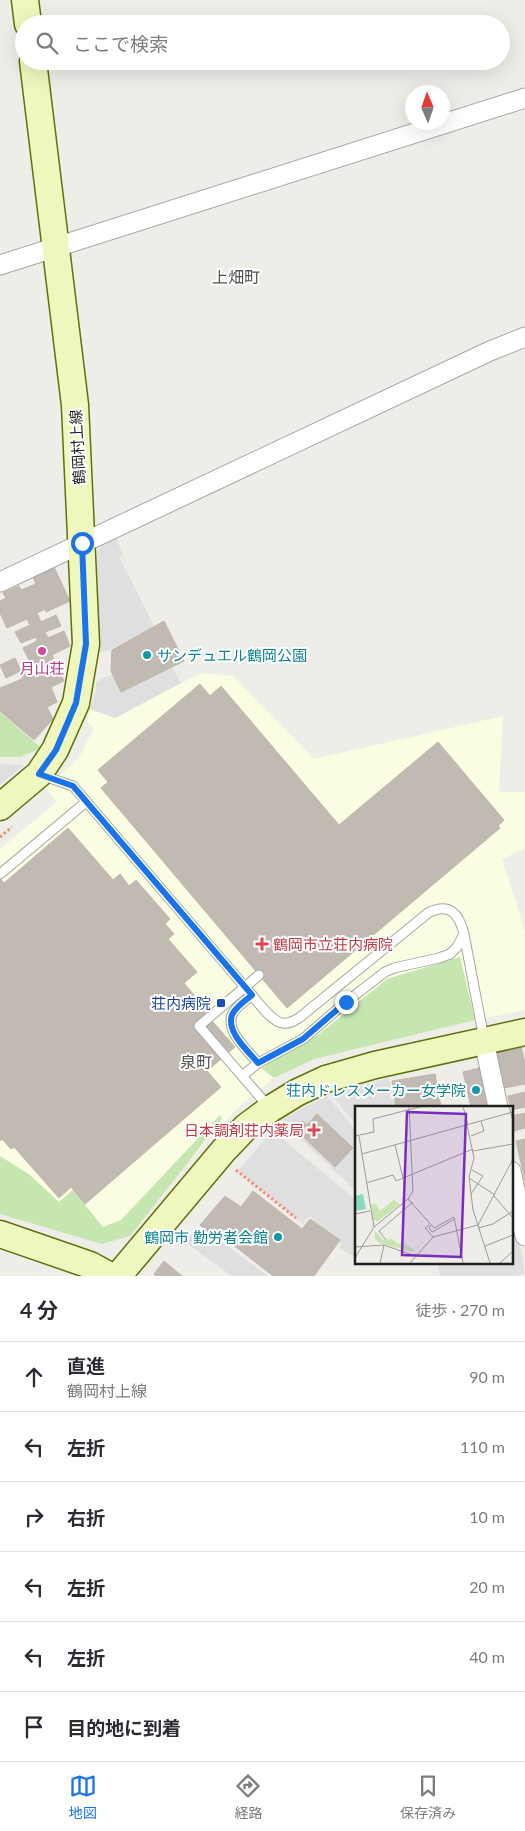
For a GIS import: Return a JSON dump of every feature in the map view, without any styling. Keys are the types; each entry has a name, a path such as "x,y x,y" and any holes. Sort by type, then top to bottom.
{"main road":[{"path":"25,0 27,15"},
{"name":"鶴岡村上線","path":"0,807 39,774 56,750 76,703 86,644 75,405 34,70"},
{"path":"118,1276 224,1150 246,1128 270,1109 298,1092 326,1079 375,1065 525,1032"},
{"path":"0,1234 90,1265 110,1276"}],"street":[{"path":"0,265 525,98"},
{"path":"0,582 490,351 525,337"},
{"path":"484,1041 498,1106"},
{"path":"512,1176 525,1236"}],"lane":[{"path":"39,774 73,786 245,987 273,1018 281,1024 290,1023 298,1018 428,912 442,908 451,911 460,921 464,934 484,1041"},
{"path":"0,874 86,802"},
{"path":"242,1076 258,1063 303,1039 385,972 450,954 457,947 464,934"},
{"path":"259,975 199,1026 270,1109"},
{"path":"252,995 232,1015 233,1032 258,1063"}],"path":[{"path":"235,1170 296,1218"}],"shaded area":[{"path":"116,538 123,555 119,557 154,626 109,650 99,653 97,553 103,544"},
{"path":"172,667 181,683 115,718 90,709 96,691 96,682 112,674 121,692"},
{"name":"鶴岡市立荘内病院","path":"201,673 233,676 314,759 503,716 499,792 525,792 525,848 502,859 525,931 525,1010 475,1020 460,957 387,979 318,1035 293,1045 271,1063 274,1078 241,1105 209,1138 127,1232 0,1207 0,849 57,802 46,788 79,758 94,728 87,722 90,709 115,718"},
{"path":"0,764 24,765 0,785"},
{"path":"389,1078 396,1106 355,1106 355,1123 330,1094"},
{"path":"327,1096 355,1129 355,1190 290,1129 277,1121"},
{"path":"273,1131 355,1199 355,1256 340,1248 341,1243 309,1216 303,1224 238,1170"},
{"path":"513,1204 525,1274 515,1276 440,1276 437,1264 512,1264"},
{"path":"197,1228 216,1244 219,1240 268,1276 232,1276 185,1242"}],"green space":[{"path":"0,712 41,748 21,757 0,757"},
{"path":"460,957 475,1020 314,1059 274,1078 261,1068 318,1035 387,979"},
{"path":"220,1115 222,1119 130,1236 102,1244 0,1214 0,1156 30,1175 59,1202 73,1190 103,1227 121,1220"}],"building":[{"name":"月山荘","path":"53,565 70,601 46,612 45,609 37,613 41,622 56,615 61,626 45,632 48,638 64,631 70,646 52,655 64,681 51,687 57,702 47,707 53,719 34,740 0,711 0,688 22,679 30,662 23,648 37,641 36,637 21,643 15,632 30,625 27,619 7,628 0,613 0,601 6,598 3,593 19,586 21,590 36,584 32,575"},
{"name":"サンデュエル鶴岡公園","path":"164,621 184,661 121,692 111,671 112,650"},
{"path":"15,658 21,671 6,678 0,665"},
{"path":"200,684 210,696 221,686 339,825 438,742 504,820 498,826 500,828 287,1008 101,788 108,782 98,770"},
{"path":"68,828 113,880 120,874 129,886 136,880 170,919 165,924 174,934 168,939 197,972 184,983 194,995 191,997 235,1047 207,1071 221,1087 85,1204 71,1187 59,1198 14,1147 11,1149 2,1139 0,1141 0,878 4,883"},
{"path":"521,1046 525,1063 525,1084 504,1088 496,1052"},
{"name":"荘内ドレスメーカー女学院","path":"480,1068 490,1106 471,1106 463,1072"},
{"path":"435,1074 441,1106 396,1106 392,1081"},
{"path":"525,1092 525,1107 512,1110 508,1096"},
{"path":"525,1113 525,1128 514,1131 512,1116"},
{"path":"317,1114 353,1148 335,1167 295,1129 303,1121 307,1125"},
{"path":"525,1139 525,1181 516,1141"},
{"name":"鶴岡市 勤労者会館","path":"253,1191 302,1229 310,1219 340,1240 314,1276 273,1276 213,1229 210,1233 200,1225 225,1196 241,1207"},
{"path":"164,1261 182,1276 156,1276 154,1274"}],"place":[{"name":"月山荘","path":"42,651"},
{"name":"サンデュエル鶴岡公園","path":"147,655"},
{"name":"鶴岡市立荘内病院","path":"262,944"},
{"name":"荘内病院","path":"221,1003"},
{"name":"荘内ドレスメーカー女学院","path":"476,1090"},
{"name":"日本調剤荘内薬局","path":"314,1130"},
{"name":"鶴岡市 勤労者会館","path":"278,1237"}],"district":[{"name":"上畑町","path":"236,276"},
{"name":"泉町","path":"196,1061"}],"route":[{"path":"82,543 86,644 76,703 56,750 39,774 73,786 252,995 236,1009 232,1015 232,1024 233,1032 258,1063 303,1039 346,1002"}]}
